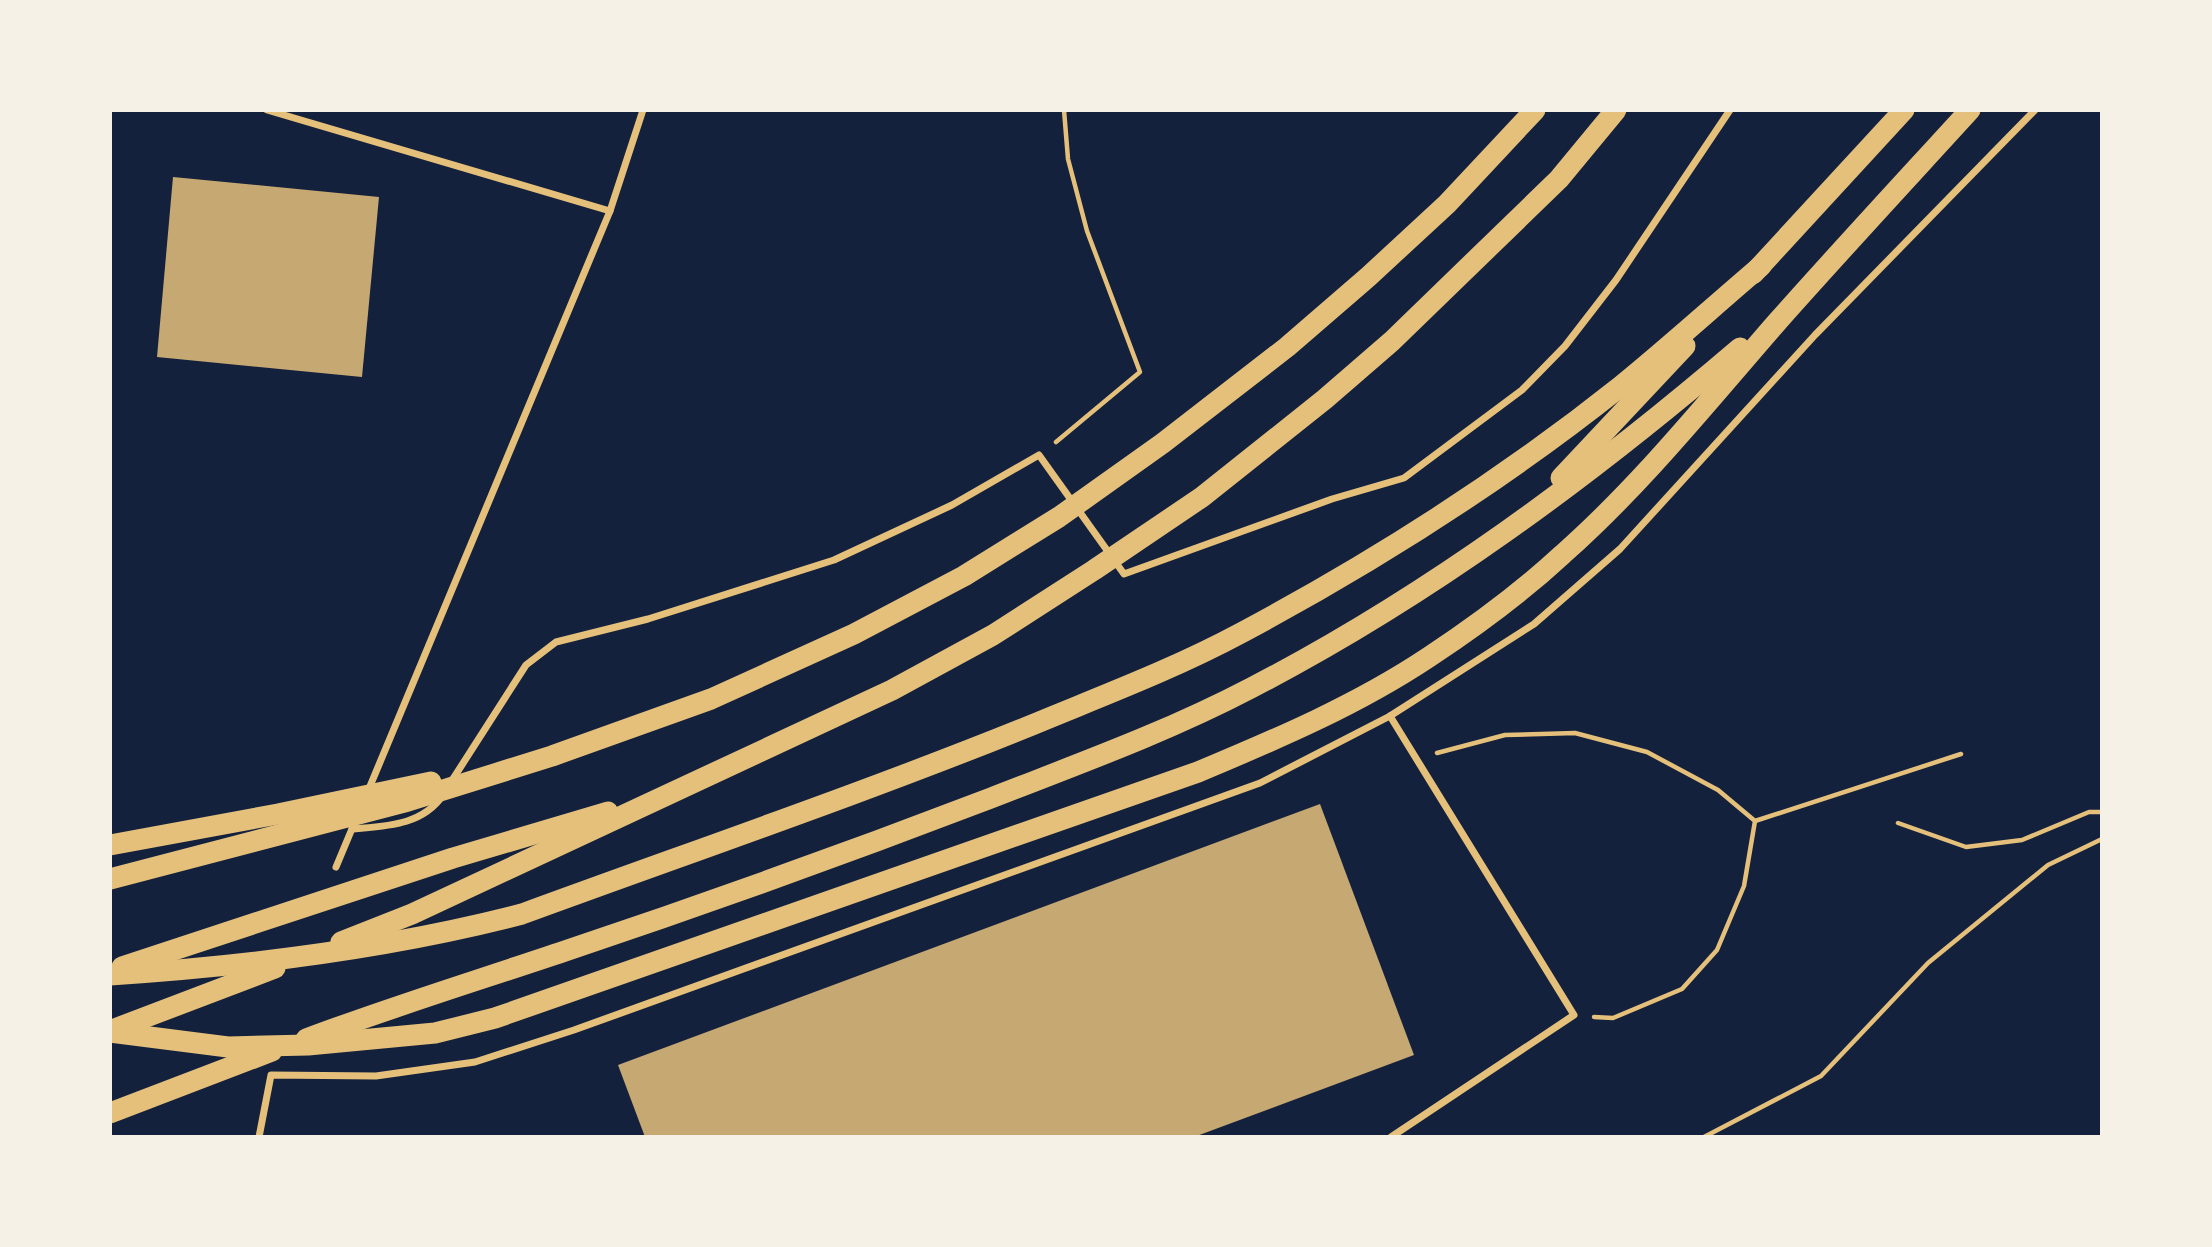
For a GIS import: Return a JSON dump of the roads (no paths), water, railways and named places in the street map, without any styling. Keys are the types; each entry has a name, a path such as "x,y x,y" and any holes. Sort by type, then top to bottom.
{"highway":[{"path":"110,879 408,801 552,756 711,699 854,634 964,576 1059,517 1163,443 1287,346 1368,277 1447,204 1535,110"},
{"path":"110,1031 412,914 681,791 892,690 993,635 1202,497 1325,399 1391,341 1559,180 1616,110"},
{"path":"1521,520 1761,266 1903,110"},
{"path":"110,1031 228,1047 308,1045 435,1033 495,1018 1198,772 1286,735 1363,696 1429,658 1500,606 1564,554 1643,475 1797,299 1970,110"},
{"path":"110,973 188,970 278,961 452,933 522,914 964,752 1156,674 1239,635 1436,519 1502,475 1620,386 1761,266"},
{"path":"110,1113 345,1024 570,949 943,817 1133,743 1248,690 1353,633 1445,575 1658,418 1797,299"},
{"path":"110,845 278,814 552,756"},
{"path":"110,973 453,858 681,791"}],"street":[{"path":"267,110 610,211"},
{"path":"336,867 610,211 643,110"},
{"path":"352,829 402,824 436,806 526,665 556,642 648,619 834,561 952,505 1039,455 1124,574 1332,499 1404,478 1522,390 1565,346 1616,280 1730,110"},
{"path":"259,1137 271,1075 376,1076 475,1062 574,1030 1260,783 1390,716 1534,624 1619,549 1815,335 2035,110"},
{"path":"1390,716 1574,1015 1391,1137"}]}
